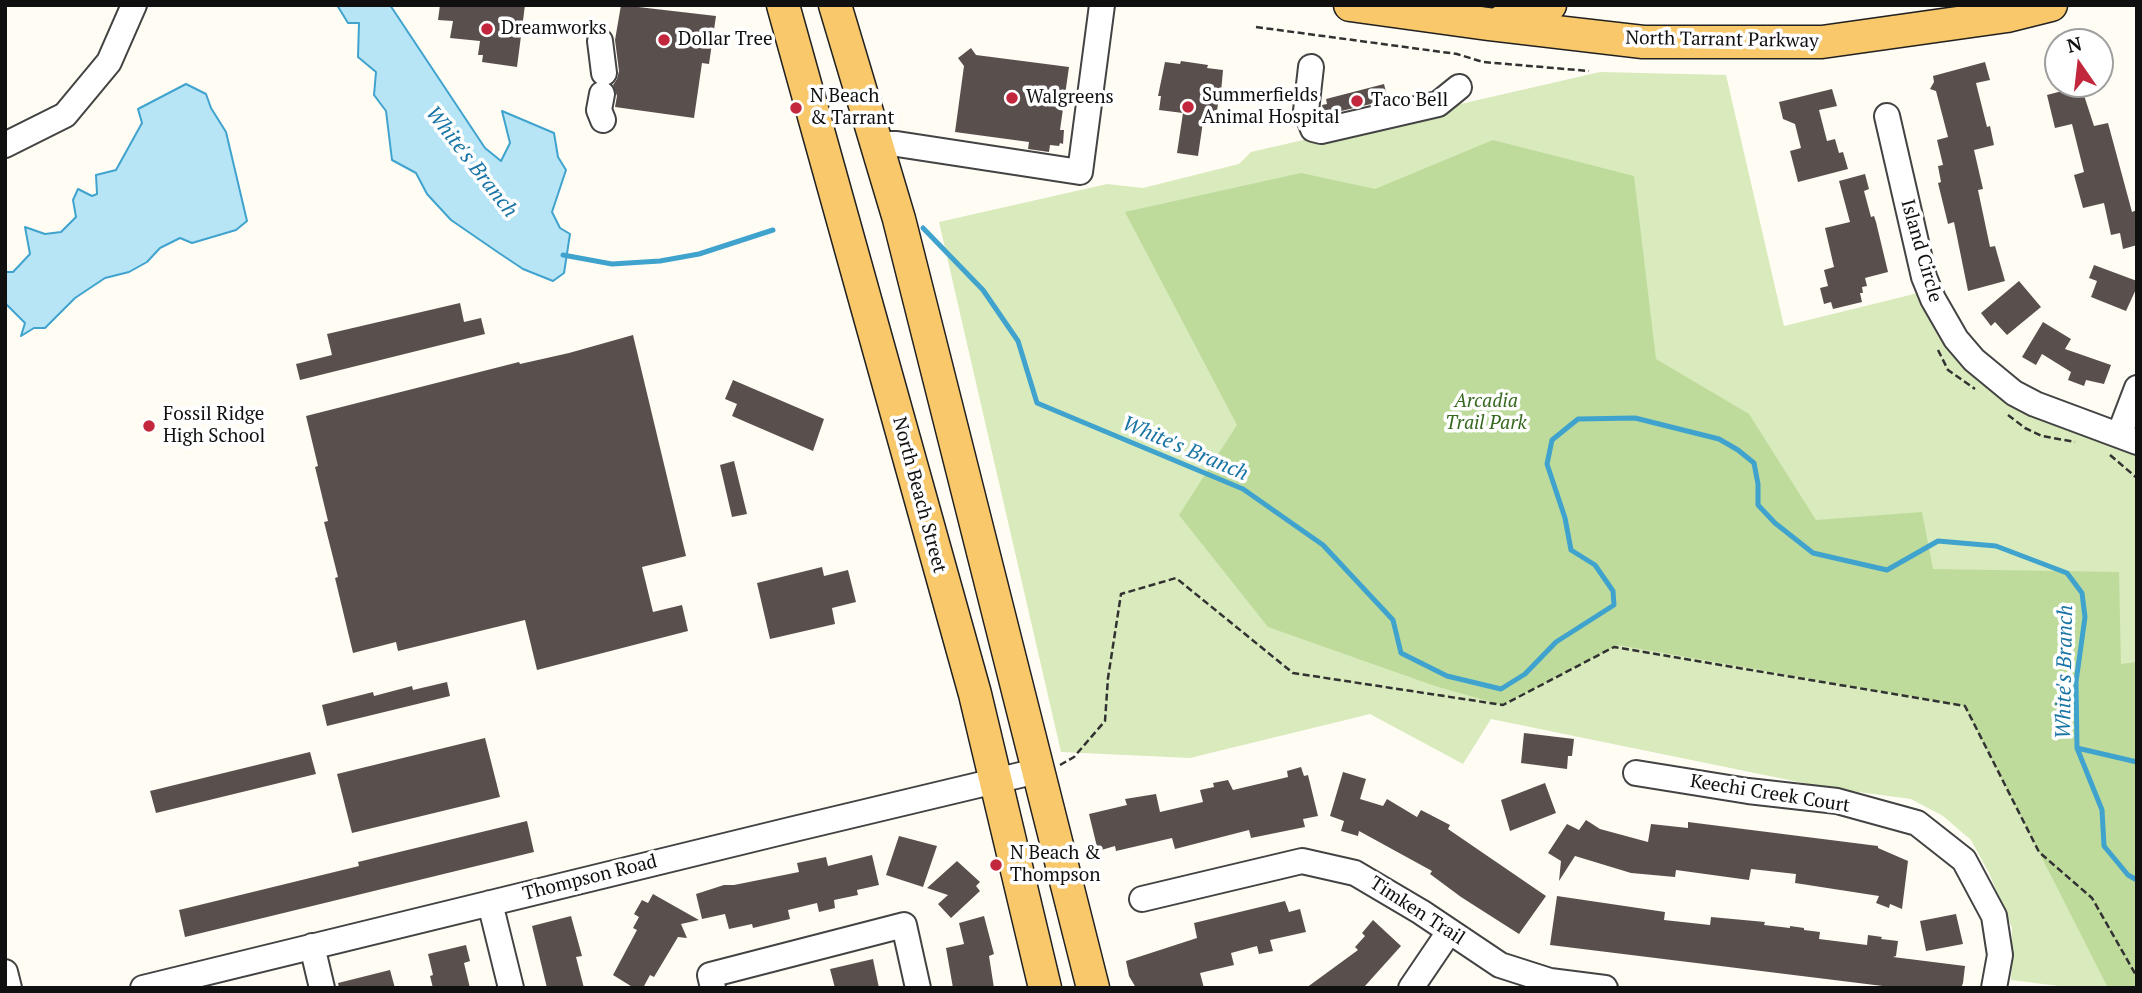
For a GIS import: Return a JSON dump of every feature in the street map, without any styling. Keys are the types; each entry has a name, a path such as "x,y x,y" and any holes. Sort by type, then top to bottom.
{"main road":[{"name":"North Beach Street","path":"783,5 975,694 1045,988"},
{"name":"North Tarrant Parkway","path":"1350,5 1643,42 1822,42 2007,16 2051,5"},
{"path":"1488,24 1550,5"},
{"path":"840,11 908,256 973,516 1046,769 1093,988"},
{"path":"859,271 908,256"},
{"path":"928,527 973,516"}],"street":[{"path":"5,145 65,115 109,62 134,5"},
{"path":"877,144 897,144 1080,172 1102,5"},
{"path":"600,41 603,83 599,110 603,120"},
{"path":"1311,67 1307,111 1312,129 1321,131 1438,104 1459,87"},
{"name":"Island Circle","path":"1886,116 1924,277 1956,339 1975,360 2014,393 2035,404 2128,439"},
{"path":"2128,439 2137,388"},
{"name":"Thompson Road","path":"143,988 1046,769"},
{"name":"Keechi Creek Court","path":"1636,773 1748,791 1838,801 1917,823 1964,860 1994,916 2000,955 1994,988"},
{"name":"Timken Trail","path":"1142,899 1302,861 1356,873 1400,898 1500,965 1550,981 1605,988"},
{"path":"490,903 511,988"},
{"path":"711,981 904,925 918,988"},
{"path":"1411,988 1449,932"},
{"path":"312,946 322,988"},
{"path":"5,972 9,988"}],"path":[{"path":"1256,27 1457,54 1483,62 1588,71"},
{"path":"1046,769 1074,757 1105,721 1108,678 1121,594 1176,578 1293,673 1503,705 1614,647 1965,706 2039,852 2092,898 2137,977"}],"green space":[{"name":"Arcadia Trail Park","path":"1600,72 1726,75 1784,326 1918,293 1935,330 1964,368 2018,409 2137,455 2137,988 2075,988 2011,980 2012,928 1989,873 1971,840 1943,816 1911,799 1828,788 1491,719 1463,764 1370,714 1190,758 1061,752 939,222 1107,184 1143,188 1239,164 1251,152"},
{"path":"1493,140 1634,176 1656,359 1749,414 1816,520 1922,512 1933,569 2119,572 2121,664 2137,662 2137,988 2108,988 1965,706 1618,645 1502,705 1435,686 1268,627 1179,515 1237,425 1125,212 1301,173 1375,189"}],"water":[{"path":"337,5 390,5 485,148 501,161 510,143 502,111 554,133 558,157 566,170 552,212 560,228 570,234 564,273 553,281 523,269 451,220 427,194 416,173 392,160 386,111 374,95 376,72 358,57 359,23 348,23"},
{"path":"186,84 206,94 226,132 247,221 236,230 192,243 180,238 160,248 147,262 129,272 105,278 75,298 45,328 34,328 21,336 25,323 5,303 5,272 13,272 30,254 25,227 45,234 61,232 76,217 73,200 78,189 92,196 97,194 96,175 116,170 142,123 138,109"}],"building":[{"name":"Dreamworks","path":"440,5 525,5 517,67 482,62 483,55 478,55 480,41 450,38 453,21 438,20"},
{"name":"Dollar Tree","path":"621,5 716,16 709,64 702,63 694,118 615,107 617,96 613,85 619,71 615,40"},
{"name":"Walgreens","path":"971,48 976,55 1069,67 1060,130 1064,130 1063,144 1050,145 1049,152 1028,149 1029,142 955,132 964,66 958,58"},
{"name":"Summerfields Animal Hospital","path":"1181,61 1223,70 1220,104 1216,117 1204,115 1198,156 1177,153 1183,113 1159,110 1161,96 1158,96 1165,62 1180,64"},
{"path":"1985,62 1990,80 1976,83 1994,145 1974,150 1983,189 1978,190 1990,247 1995,246 2005,281 1968,291 1954,222 1948,224 1938,183 1941,182 1938,166 1943,165 1937,140 1948,137 1936,91 1930,89 1934,82 1933,76"},
{"name":"Taco Bell","path":"1384,84 1388,100 1324,115 1322,105 1327,104 1326,99"},
{"path":"1832,89 1837,106 1819,110 1827,141 1835,139 1839,153 1843,152 1848,169 1798,182 1790,151 1801,148 1795,124 1783,119 1779,102"},
{"path":"2048,98 2085,98 2094,126 2108,123 2132,212 2137,210 2137,245 2123,249 2120,233 2111,235 2104,203 2083,208 2074,175 2084,172 2072,124 2055,128"},
{"path":"1865,174 1869,189 1864,191 1871,217 1874,216 1876,222 1888,272 1865,278 1867,286 1862,287 1863,293 1860,293 1862,302 1833,309 1831,302 1824,304 1820,288 1828,286 1824,270 1834,267 1825,228 1850,222 1839,181"},
{"path":"2094,265 2137,281 2126,311 2091,297 2097,281 2089,278"},
{"path":"2019,281 2041,307 2007,335 1995,322 1991,326 1981,313"},
{"path":"460,303 464,322 481,318 485,334 300,380 296,364 332,355 327,334"},
{"path":"2043,322 2071,339 2065,349 2111,365 2104,384 2086,380 2084,386 2068,380 2071,372 2042,354 2036,365 2022,357"},
{"path":"633,335 686,556 642,567 653,612 682,605 688,631 537,670 525,620 398,651 396,642 353,653 335,578 338,577 324,522 328,521 306,416"},
{"path":"733,380 824,419 813,451 732,416 737,404 725,399"},
{"path":"734,461 747,514 732,517 720,465"},
{"path":"822,567 824,576 848,570 856,602 832,608 835,624 770,639 757,583"},
{"path":"447,682 450,696 327,726 322,705 373,692 374,696 412,686 413,690"},
{"path":"1524,733 1574,739 1567,769 1521,763"},
{"path":"485,738 500,797 352,833 337,774"},
{"path":"310,752 316,774 156,813 150,791"},
{"path":"1301,767 1304,776 1308,775 1318,816 1303,819 1305,827 1251,838 1249,830 1175,849 1172,838 1116,851 1115,846 1098,851 1089,814 1127,805 1125,799 1156,794 1160,812 1203,802 1200,790 1214,787 1213,783 1228,780 1233,790 1288,777 1287,771"},
{"path":"1343,772 1366,779 1360,799 1383,806 1387,799 1417,817 1421,810 1450,825 1448,829 1546,896 1519,934 1461,897 1430,874 1432,871 1359,831 1358,836 1341,831 1344,821 1330,816"},
{"path":"1545,783 1556,813 1510,831 1501,800"},
{"path":"1586,820 1600,829 1648,842 1651,824 1688,828 1688,822 1878,846 1908,861 1902,909 1890,904 1889,908 1876,903 1879,896 1795,883 1796,874 1751,869 1749,880 1676,870 1675,877 1631,873 1575,856 1559,881 1561,861 1548,853 1567,824 1579,830"},
{"path":"527,821 534,852 185,937 179,910 359,866 358,862"},
{"path":"899,836 937,846 923,887 886,875"},
{"path":"872,855 879,885 857,890 858,895 834,900 835,908 819,912 817,903 788,910 790,919 753,928 752,924 729,929 725,914 702,919 696,894 724,885 799,872 797,863 826,857 828,866"},
{"path":"957,861 980,882 976,886 980,891 951,918 938,904 948,895 927,888"},
{"path":"653,894 699,920 681,924 687,938 678,937 654,977 650,975 643,988 634,988 613,975 637,930 633,928 639,917 634,914 642,900 648,903"},
{"path":"1557,896 1665,912 1664,920 1710,925 1711,917 1765,922 1764,925 1790,926 1820,932 1819,939 1867,945 1868,935 1882,937 1881,939 1898,941 1896,956 1893,957 1965,966 1963,983 1961,988 1899,988 1550,945"},
{"path":"1285,901 1289,912 1300,909 1306,932 1270,940 1273,951 1259,954 1257,946 1231,953 1234,965 1200,973 1204,988 1136,988 1129,976 1126,961 1197,938 1194,923"},
{"path":"1956,914 1963,944 1926,951 1920,921"},
{"path":"571,916 582,956 576,957 584,988 547,988 532,926"},
{"path":"984,916 994,954 989,956 994,988 953,988 946,948 964,944 959,923"},
{"path":"1373,920 1401,946 1365,986 1306,988 1358,950 1355,947 1365,936 1362,933"},
{"path":"466,945 470,961 464,963 470,988 433,988 428,954"},
{"path":"873,959 879,988 835,988 830,969"},
{"path":"390,970 395,988 339,988 338,983"}],"waterway":[{"name":"White's Branch","path":"923,228 983,290 1018,341 1037,403 1243,489 1323,545 1393,620 1401,653 1447,676 1501,689 1525,674 1556,642 1614,605 1613,591 1595,565 1571,550 1565,518 1547,464 1552,440 1578,419 1635,418 1719,439 1754,463 1758,505 1775,523 1813,553 1887,570 1938,541 1996,546 2067,573 2082,593 2085,617 2076,682 2077,748 2102,810 2104,846 2128,875 2137,880"},
{"name":"White's Branch","path":"563,255 612,264 660,261 699,254 773,230"},
{"name":"White's Branch","path":"2077,748 2137,762"}],"place":[{"name":"Dreamworks","path":"487,29"},
{"name":"Dollar Tree","path":"664,40"},
{"name":"Walgreens","path":"1012,98"},
{"name":"Taco Bell","path":"1357,101"},
{"name":"Summerfields Animal Hospital","path":"1188,107"},
{"name":"N Beach & Tarrant","path":"796,108"},
{"name":"Fossil Ridge High School","path":"149,426"},
{"name":"N Beach & Thompson","path":"996,865"}]}
